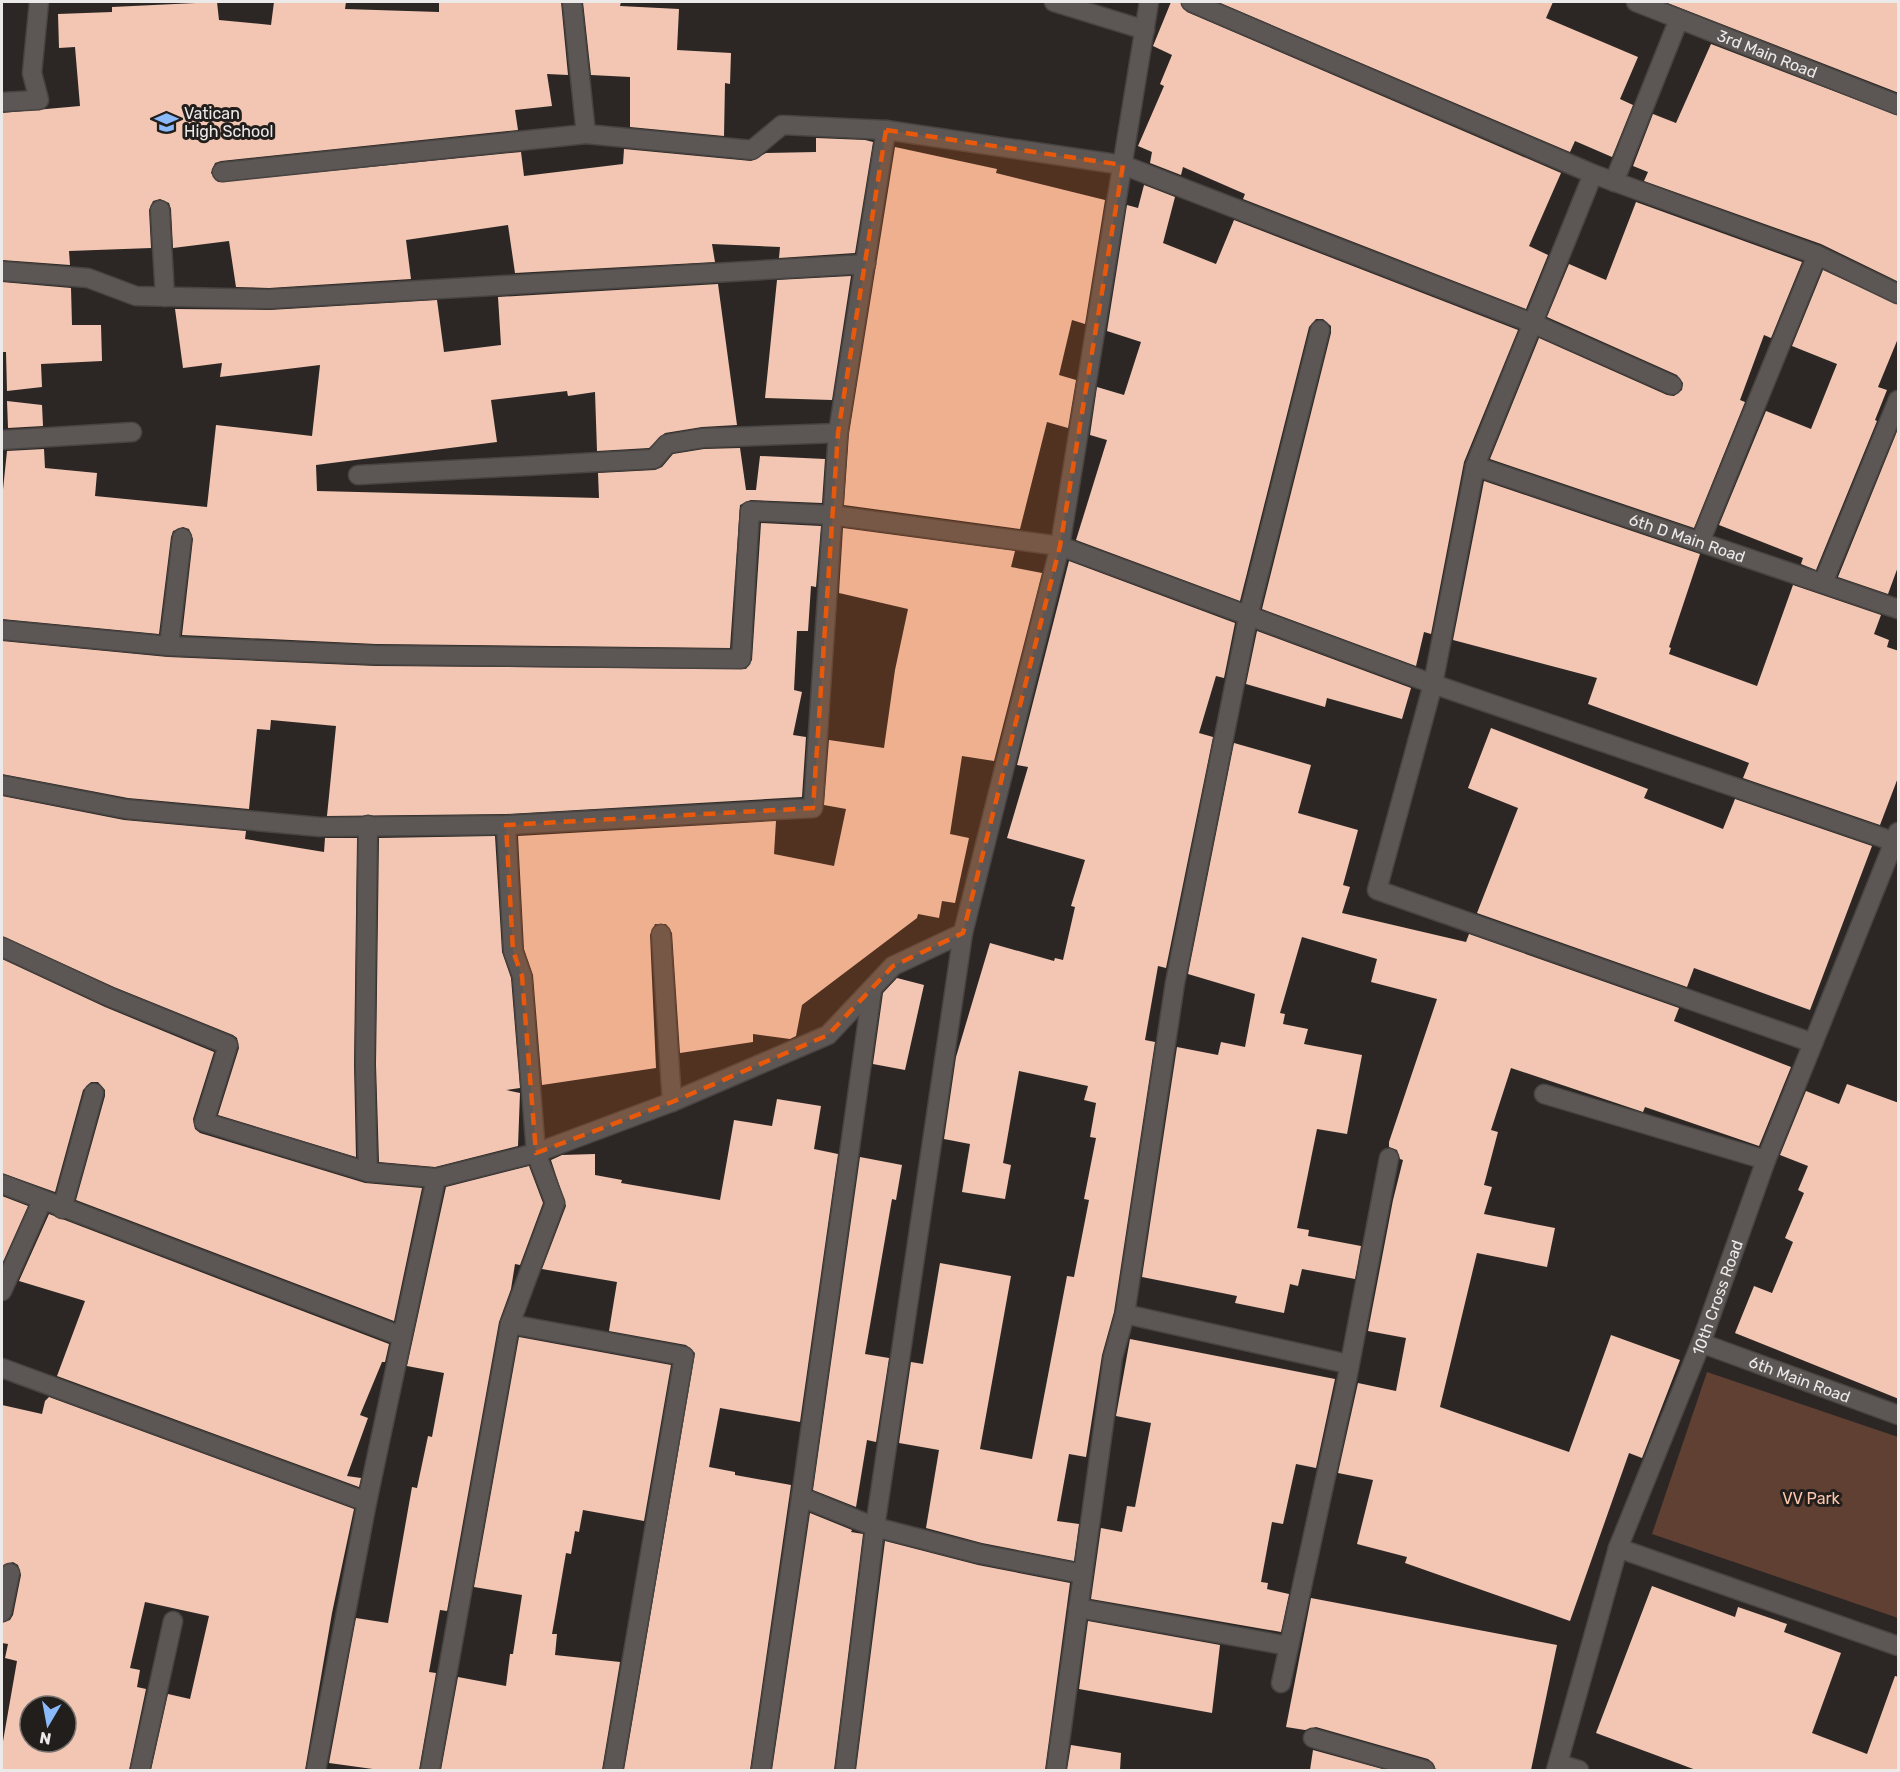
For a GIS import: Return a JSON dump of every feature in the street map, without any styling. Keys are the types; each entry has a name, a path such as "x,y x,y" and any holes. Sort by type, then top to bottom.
{"street":[{"path":"2,102 39,100 32,73 39,2"},
{"path":"572,2 586,134"},
{"path":"1054,2 1145,30"},
{"path":"845,1770 875,1527 963,933 1060,546 1149,2"},
{"path":"1191,2 1593,174 1817,255 1899,294"},
{"name":"3rd Main Road","path":"1636,2 1899,105"},
{"path":"1614,182 1679,19"},
{"path":"222,172 586,134 752,150 782,125 886,130 1123,165 1532,323 1672,385"},
{"path":"2,785 126,809 320,827 506,825 813,808 838,433 886,130"},
{"path":"1593,174 1475,466 1433,684 1377,890 1813,1043"},
{"path":"160,210 165,297"},
{"path":"1700,542 1817,255"},
{"path":"2,271 88,278 136,296 269,299 866,264"},
{"path":"1056,1770 1113,1357 1125,1314 1174,983 1248,617 1320,330"},
{"path":"1823,583 1899,400"},
{"path":"2,440 132,432"},
{"path":"358,475 654,459 667,444 703,438 838,433"},
{"name":"6th D Main Road","path":"1475,466 1899,609"},
{"path":"2,630 169,646 388,656 741,659 750,511 831,515 1060,546 1433,684 1897,837"},
{"path":"169,646 182,538"},
{"path":"368,825 365,1065 368,1172"},
{"path":"430,1770 510,1324 555,1203 536,1153 522,976 513,951 506,825"},
{"name":"10th Cross Road","path":"1558,1767 1618,1548 1701,1343 1766,1160 1897,837"},
{"path":"2,947 110,997 228,1045 204,1122 368,1172 436,1178 536,1153 672,1102 828,1035 893,966 963,933"},
{"path":"661,934 672,1102"},
{"path":"761,1770 872,990"},
{"path":"62,1209 93,1093"},
{"path":"1544,1094 1766,1160"},
{"path":"1281,1683 1389,1158"},
{"path":"316,1770 367,1502 436,1178"},
{"path":"2,1184 62,1209 401,1336"},
{"path":"2,1291 42,1201"},
{"path":"1125,1314 1348,1364"},
{"path":"510,1324 684,1356 613,1770"},
{"name":"6th Main Road","path":"1701,1343 1899,1415"},
{"path":"2,1368 367,1502"},
{"path":"801,1497 875,1527 980,1554 1083,1574"},
{"path":"1618,1548 1899,1646"},
{"path":"2,1612 10,1573"},
{"path":"1078,1608 1288,1646"},
{"path":"140,1770 173,1621"},
{"path":"1313,1738 1425,1770"},
{"path":"1558,1767 1580,1770"}],"highlighted area":[{"path":"886,130 1123,165 1060,546 963,933 893,966 828,1035 672,1102 536,1153 522,976 513,951 506,825 813,808 838,433"}],"green space":[{"name":"VV Park","path":"1707,1372 1898,1437 1898,1618 1652,1534"}],"building":[{"path":"217,2 219,20 271,25 274,2 346,2 345,9 439,12 439,2 561,2 568,75 547,74 552,106 515,110 518,130 221,161 215,163 211,173 218,182 521,152 524,176 623,164 624,149 751,161 766,153 816,152 816,138 865,140 873,142 855,253 779,258 780,247 712,244 715,262 515,273 508,225 406,240 411,279 269,288 236,287 229,241 173,248 171,209 169,203 160,199 153,201 149,210 151,248 69,251 70,265 2,260 2,113 80,106 75,47 59,48 58,14 112,12 112,7"},
{"path":"583,2 621,2 620,6 679,9 677,50 731,53 730,84 725,83 724,136 630,127 630,77 591,75"},
{"path":"1171,2 1180,2 1187,12 1561,173 1529,246 1548,255 1526,309 1243,199 1245,194 1183,167 1181,175 1150,163 1152,152 1138,146 1164,86 1160,84 1172,55 1153,46"},
{"path":"1218,2 1553,2 1546,18 1638,57 1620,99 1633,105 1612,157 1575,141 1570,152"},
{"path":"1665,2 1899,2 1899,93"},
{"path":"1711,44 1899,116 1899,282 1821,244 1644,181 1648,172 1633,166 1653,114 1676,123"},
{"path":"895,147 997,169 996,173 1105,200 1085,324 1072,320 1059,375 1076,380 1068,428 1047,422 1020,529 844,505 849,434"},
{"path":"1144,185 1175,197 1163,243 1216,264 1234,220 1518,330 1464,462 1431,634 1424,632 1416,666 1262,609 1331,333 1331,326 1323,319 1316,319 1309,327 1240,601 1076,540 1107,440 1090,435 1097,387 1124,395 1141,342 1107,331 1127,205 1138,208"},
{"path":"1636,202 1802,262 1771,338 1764,335 1740,400 1745,402 1694,528 1490,459 1539,338 1667,395 1674,396 1682,390 1683,383 1677,375 1547,317 1569,264 1606,280"},
{"path":"1823,270 1899,305 1899,336 1878,387 1887,390 1875,420 1877,421 1816,570 1801,564 1803,558 1719,525 1766,411 1811,429 1837,364 1792,346"},
{"path":"851,276 832,400 765,398 777,280"},
{"path":"2,282 71,288 72,325 101,325 102,361 41,364 42,387 7,391 6,352 2,352"},
{"path":"718,284 737,425 702,427 665,433 649,448 597,451 595,392 568,396 567,391 491,400 497,442 316,465 317,491 599,498 598,473 655,470 662,467 673,454 704,449 740,448 746,490 756,490 760,456 825,459 822,503 751,500 740,505 730,648 376,644 182,635 193,539 189,529 183,527 173,531 171,537 159,634 2,619 2,499 7,451 44,449 45,468 97,473 95,496 207,507 216,425 312,436 320,365 220,377 222,363 183,368 175,309 270,310 437,300 444,352 501,345 498,297"},
{"path":"7,401 42,405 43,426 8,428"},
{"path":"1898,429 1899,564 1888,594 1838,577"},
{"path":"1484,481 1700,554 1669,647 1671,648 1669,654 1757,686 1793,585 1881,615 1874,634 1889,640 1887,647 1899,651 1899,775 1880,825 1743,778 1749,763 1588,704 1597,678 1453,640"},
{"path":"761,523 821,526 816,587 811,586 808,631 797,631 794,690 802,692 793,735 806,737 802,797 506,814 327,816 336,726 271,720 270,730 257,729 249,809 128,798 2,774 2,641 168,657 376,666 746,669 752,660"},
{"path":"843,528 1015,551 1011,567 1042,573 994,761 962,756 950,834 969,838 955,903 942,901 939,918 918,914 917,918 802,1005 796,1036 790,1039 753,1034 753,1042 680,1053 672,933 666,924 655,924 650,935 656,1068 542,1085 533,975 524,949 518,836 776,821 774,854 834,866 846,809 824,805 829,740 884,748 895,670 908,609 839,593"},
{"path":"1069,561 1235,623 1224,678 1216,676 1199,733 1213,737 1166,968 1158,966 1145,1040 1155,1042 1114,1312 1102,1355 1086,1457 1069,1454 1057,1521 1079,1524 1074,1561 982,1543 926,1528 939,1450 899,1443 911,1362 923,1364 940,1263 1011,1276 980,1449 1032,1459 1067,1276 1074,1277 1089,1200 1084,1199 1096,1138 1090,1137 1096,1103 1084,1100 1088,1086 1019,1071 1003,1163 1011,1165 1005,1199 962,1192 970,1144 944,1139 956,1057 990,943 1054,961 1055,958 1063,960 1075,907 1071,906 1085,860 1007,838 1028,767 1017,765"},
{"path":"1257,631 1411,688 1402,719 1327,698 1325,707 1246,684"},
{"path":"1491,728 1648,789 1644,798 1723,829 1735,799 1872,846 1810,1010 1694,968 1687,987 1477,913 1518,808 1468,788"},
{"path":"1234,743 1311,765 1298,813 1358,830 1343,885 1350,887 1342,913 1466,942 1469,934 1679,1008 1674,1021 1791,1067 1759,1146 1645,1107 1643,1112 1511,1068 1491,1130 1498,1132 1484,1185 1492,1187 1484,1214 1555,1228 1547,1267 1477,1253 1440,1407 1569,1452 1611,1335 1680,1360 1642,1458 1629,1453 1570,1621 1405,1563 1407,1557 1357,1544 1373,1480 1338,1473 1358,1383 1396,1391 1406,1338 1368,1331 1403,1160 1400,1159 1397,1150 1389,1147 1389,1142 1437,999 1371,982 1377,959 1302,937 1280,1013 1285,1014 1283,1024 1308,1029 1304,1044 1362,1055 1347,1134 1317,1129 1297,1228 1309,1230 1308,1236 1361,1246 1355,1279 1302,1269 1298,1286 1290,1284 1284,1313 1235,1303 1237,1296 1142,1277 1177,1047 1218,1055 1221,1042 1245,1047 1255,994 1188,974"},
{"path":"2,796 124,820 246,831 245,839 324,852 325,838 357,838 354,1065 356,1157 218,1115 239,1048 237,1038 233,1035 114,987 2,936"},
{"path":"495,836 502,952 511,978 520,1088 506,1090 520,1093 518,1146 435,1167 379,1162 376,1065 379,838"},
{"path":"2,959 105,1007 214,1052 193,1119 195,1129 200,1133 365,1183 422,1188 394,1321 76,1200 105,1096 105,1090 98,1082 91,1082 83,1090 55,1192 2,1173"},
{"path":"897,978 924,985 905,1070 873,1064 883,993"},
{"path":"1847,1084 1899,1103 1899,1399 1735,1333 1754,1286 1772,1293 1793,1242 1785,1238 1804,1193 1798,1190 1808,1166 1780,1155 1806,1091 1839,1104"},
{"path":"777,1099 821,1106 814,1149 838,1154 800,1422 720,1408 709,1467 735,1472 735,1475 791,1485 750,1770 624,1770 695,1353 686,1345 609,1331 617,1282 542,1269 566,1206 551,1160 562,1155 595,1154 595,1175 622,1180 621,1183 720,1200 734,1120 772,1126"},
{"path":"860,1157 902,1165 896,1200 892,1199 865,1354 889,1358 876,1442 867,1440 856,1507 813,1490"},
{"path":"529,1166 543,1203 520,1265 515,1264 511,1289 499,1322 447,1611 440,1610 429,1672 436,1673 419,1770 380,1770 329,1763 356,1618 388,1623 412,1487 417,1488 428,1436 432,1437 444,1373 407,1366 446,1187"},
{"path":"2,1196 28,1206 2,1264"},
{"path":"49,1214 389,1344 385,1362 382,1362 360,1415 368,1418 347,1476 361,1478 359,1487 57,1376 85,1301 19,1281"},
{"path":"519,1337 671,1365 644,1521 583,1510 579,1532 575,1531 571,1554 566,1553 552,1634 557,1634 555,1655 620,1662 602,1770 441,1770 458,1677 506,1686 510,1654 513,1654 522,1595 474,1587"},
{"path":"1130,1339 1335,1379 1316,1468 1296,1464 1283,1524 1272,1522 1261,1582 1268,1583 1267,1589 1289,1594 1281,1632 1091,1599 1101,1528 1122,1532 1127,1506 1135,1507 1151,1423 1116,1416"},
{"path":"49,1397 354,1509 332,1613 305,1770 151,1770 168,1694 190,1699 209,1616 145,1602 130,1668 140,1670 137,1687 146,1689 129,1770 2,1770 2,1747 17,1661 5,1658 8,1644 2,1643 2,1623 10,1620 13,1615 21,1575 18,1565 13,1562 2,1566 2,1405 42,1414 45,1401"},
{"path":"810,1513 852,1530 851,1532 863,1534 834,1770 772,1770"},
{"path":"885,1541 978,1565 1070,1583 1045,1770 856,1770"},
{"path":"1652,1586 1735,1617 1738,1607 1787,1624 1784,1632 1841,1653 1812,1733 1867,1754 1895,1676 1899,1677 1899,1770 1696,1770 1596,1733"},
{"path":"1311,1598 1557,1645 1531,1770 1436,1770 1428,1759 1316,1727 1305,1730 1286,1727"},
{"path":"1088,1621 1220,1645 1212,1713 1079,1689"},
{"path":"1071,1745 1121,1753 1120,1770 1067,1770"},
{"path":"1313,1750 1386,1770 1310,1770"}],"place":[{"name":"Vatican High School","path":"166,122"}]}
